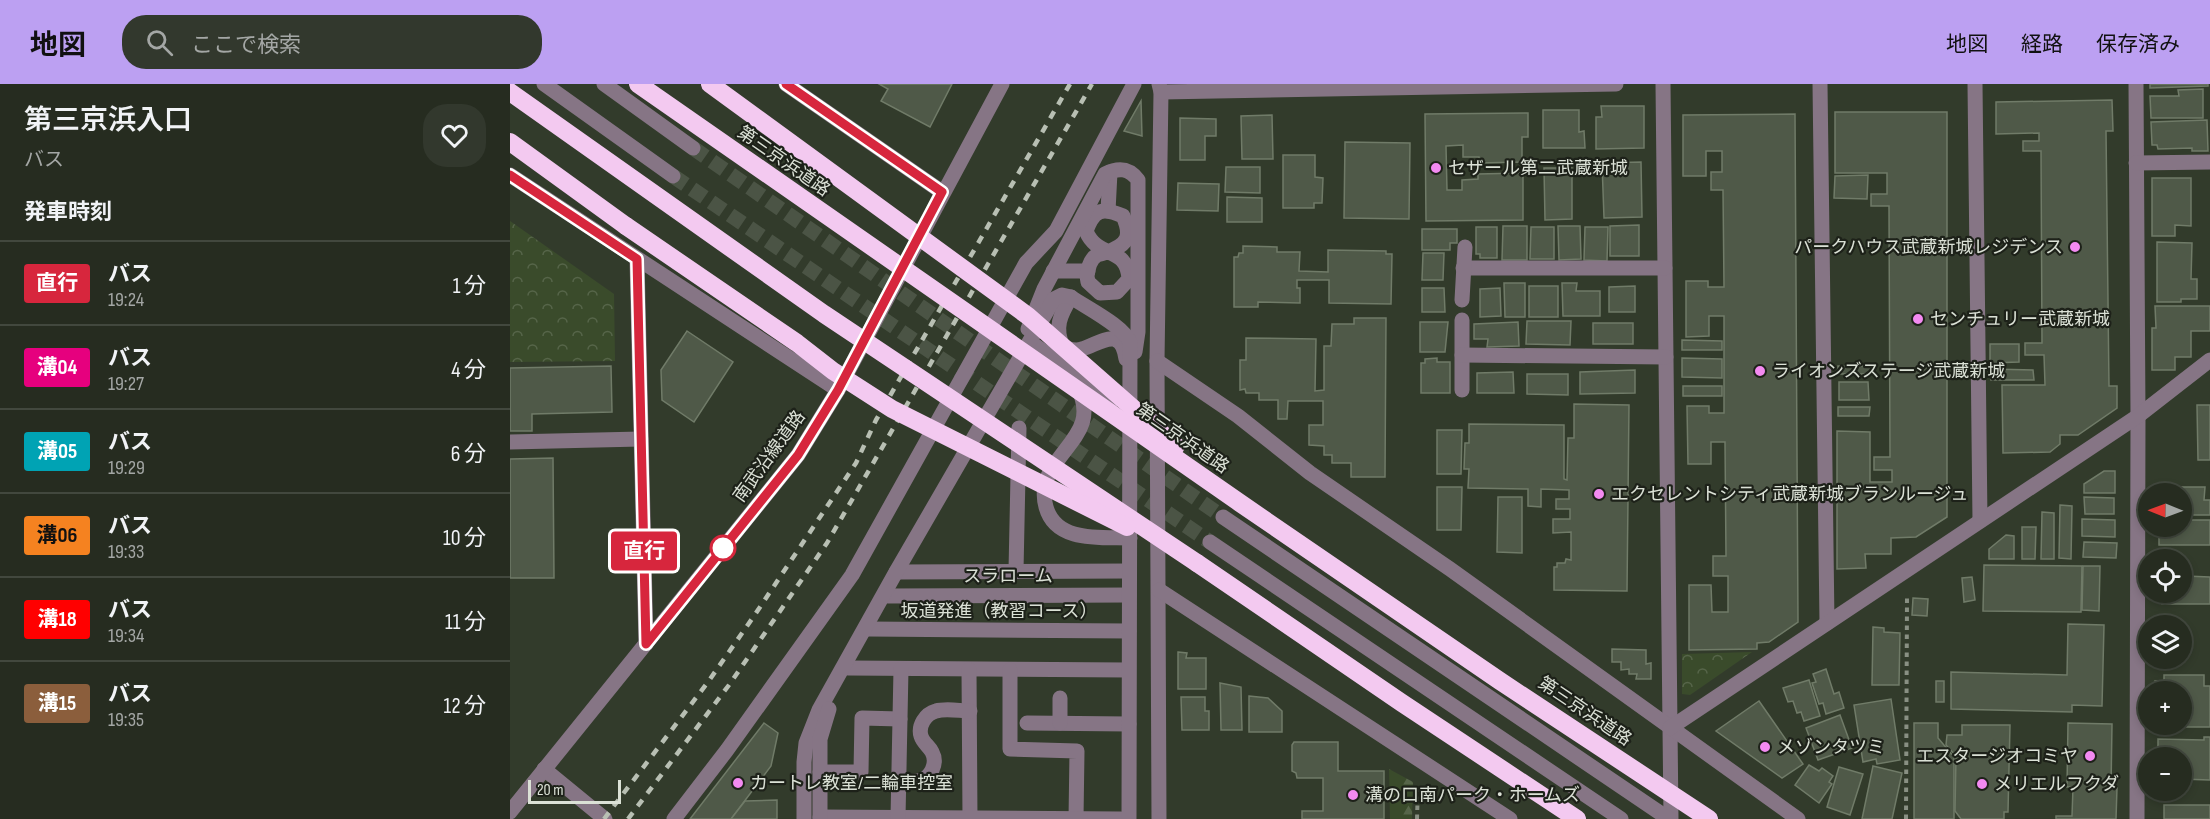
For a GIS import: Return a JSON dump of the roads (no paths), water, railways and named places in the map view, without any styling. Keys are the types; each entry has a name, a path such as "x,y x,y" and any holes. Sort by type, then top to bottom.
{"highway":[{"name":"第三京浜道路","path":"638,84 1240,503 1500,681 1709,819"},
{"path":"710,84 1028,316 1240,503"},
{"path":"510,92 824,314 1577,819"},
{"path":"510,142 626,226 797,343 833,371 892,409 1197,563"}],"street":[{"path":"544,84 673,176"},
{"path":"604,84 693,148"},
{"path":"786,84 942,192"},
{"name":"南武沿線道路","path":"510,813 798,455 838,390 942,192 1002,84"},
{"path":"674,819 727,750 852,575 1026,263 1056,231 1134,84"},
{"path":"1159,819 1157,361 1160,88 1616,84"},
{"path":"1663,84 1670,819"},
{"path":"1820,84 1827,623"},
{"path":"1975,84 1980,521"},
{"path":"2136,84 2137,819"},
{"path":"2136,164 2210,162"},
{"path":"1009,379 1044,289 1105,174 1122,169 1132,172 1138,180 1138,332 1130,390"},
{"path":"1108,211 1110,172"},
{"path":"510,175 838,390"},
{"path":"1108,252 1098,254 1089,264 1088,282 1100,292 1117,292 1129,279 1128,267 1120,257 1108,252 1090,241 1086,231 1091,218 1104,210 1123,216 1129,228 1127,240 1120,247 1108,252"},
{"path":"1462,300 1465,247"},
{"path":"637,259 646,644"},
{"path":"1463,268 1665,268"},
{"path":"1053,271 1088,271"},
{"path":"804,819 806,743 819,710 1054,299 1062,295 1071,297 1129,338 1129,819"},
{"path":"1071,297 1062,312 1057,328 1063,347 1074,351 1107,338 1116,339 1125,348 1125,373 1118,386 1104,394"},
{"path":"1462,320 1462,390"},
{"path":"1030,342 1130,411"},
{"path":"1462,355 1666,357"},
{"path":"1670,728 2138,416 2210,360"},
{"path":"1157,361 1238,416 1310,472 1450,569 1798,819"},
{"path":"1009,379 1027,367 1044,366"},
{"path":"1080,392 1084,400 1083,420 1078,434 1049,474 1044,498 1047,509 1051,520 1067,532 1081,536 1130,538"},
{"path":"1016,571 1019,428"},
{"path":"510,442 641,439"},
{"path":"1222,517 1670,819"},
{"path":"1210,542 1621,819"},
{"path":"896,572 1128,571"},
{"path":"896,572 888,596 836,690 820,739 820,818 1121,819"},
{"path":"1159,590 1510,819"},
{"name":"スラローム","path":"888,596 1129,595"},
{"name":"坂道発進（教習コース）","path":"868,629 1129,631"},
{"path":"848,668 1128,670"},
{"path":"898,818 901,669"},
{"path":"969,670 970,818"},
{"path":"1010,670 1010,749 1077,751 1077,819"},
{"path":"1060,698 1060,723"},
{"path":"899,781 918,781 927,778 933,770 935,760 932,750 921,735 921,724 927,716 937,710 970,711"},
{"path":"820,772 861,772 862,718 900,719"},
{"path":"1028,723 1129,723"},
{"path":"544,769 605,819"}],"tunnel":[{"path":"693,148 1223,517"},
{"path":"673,176 1210,542"}],"railway":[{"path":"604,819 708,682 856,463 876,420 1070,84"},
{"path":"628,819 729,685 827,543 1092,84"}],"place":[{"name":"セザール第二武蔵新城","path":"1436,168"},
{"name":"パークハウス武蔵新城レジデンス","path":"2075,247"},
{"name":"センチュリー武蔵新城","path":"1918,319"},
{"name":"ライオンズステージ武蔵新城","path":"1760,371"},
{"name":"エクセレントシティ武蔵新城ブランルージュ","path":"1599,494"},
{"name":"メゾンタツミ","path":"1765,747"},
{"name":"エスタージオコミヤ","path":"2090,756"},
{"name":"カートレ教室/二輪車控室","path":"738,783"},
{"name":"メリエルフクダ","path":"1982,784"},
{"name":"溝の口南パーク・ホームズ","path":"1353,795"}]}
